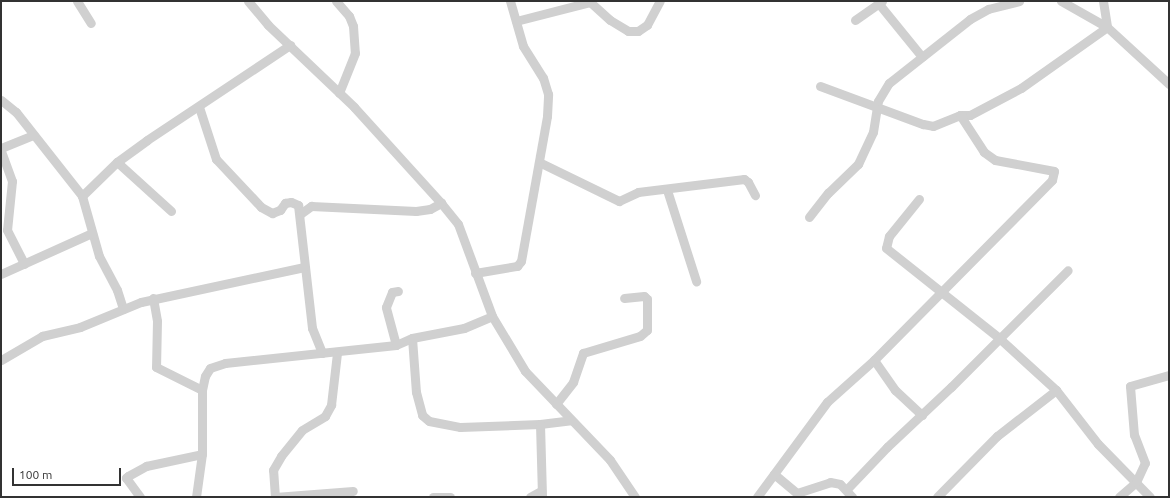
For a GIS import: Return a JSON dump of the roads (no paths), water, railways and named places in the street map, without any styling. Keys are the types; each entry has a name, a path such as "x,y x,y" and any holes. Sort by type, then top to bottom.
{"street":[{"path":"77,1 91,23"},
{"path":"248,1 268,25 339,93 441,203 458,224 492,316 505,334 525,371 610,460 635,497"},
{"path":"336,1 349,16 353,26 356,53 339,93"},
{"path":"475,273 517,266 521,261 540,163 548,94 543,78 523,46 510,1"},
{"path":"516,21 590,2 610,20 628,31 638,31 647,25 660,1"},
{"path":"809,217 828,193 858,164 873,132 878,108 878,100 889,83 922,56 988,9 1019,1"},
{"path":"1062,1 1107,27 1169,84"},
{"path":"1104,1 1107,27"},
{"path":"855,20 880,2 922,56"},
{"path":"820,86 878,108 933,126 960,115 970,115 1022,88 1107,27"},
{"path":"82,196 117,162 170,123 199,107 290,45"},
{"path":"1,100 16,112 82,196 92,232 123,309"},
{"path":"199,107 216,159 224,170 261,207 272,212 280,210 286,203 291,202 298,205 312,328 322,353"},
{"path":"757,497 827,402 874,360 1054,176 1054,171 1048,169 995,160 984,152 960,115"},
{"path":"24,264 7,230 12,180 1,149 34,135"},
{"path":"117,162 170,211"},
{"path":"540,163 619,201 638,192 667,190 744,180 748,182 755,195"},
{"path":"667,190 696,281"},
{"path":"919,199 889,236 886,248 908,263 940,293 999,338 1056,390 1098,444 1150,497"},
{"path":"300,214 311,206 416,211 430,209 441,203"},
{"path":"1,274 92,232"},
{"path":"1,360 42,336 80,327 153,298 304,267"},
{"path":"774,474 798,493 830,482 840,484 849,493 887,447 922,415 1068,270"},
{"path":"396,346 386,307 392,292 398,291"},
{"path":"556,404 573,382 583,353 640,336 647,330 646,299 644,296 624,298"},
{"path":"153,298 157,321 156,367 202,390"},
{"path":"196,497 202,454 202,390 205,376 210,368 225,364 396,346 412,338 464,328 492,316"},
{"path":"412,338 417,398 422,415 429,421 460,427 540,424 571,420"},
{"path":"337,353 331,405 325,416 302,430 280,456 273,470 275,497 353,491"},
{"path":"874,360 895,390 922,415"},
{"path":"1119,497 1136,482 1145,463 1134,435 1130,386 1169,375"},
{"path":"937,497 997,436 1056,390"},
{"path":"530,497 541,494 540,424"},
{"path":"140,497 126,478 128,476 146,466 202,454"},
{"path":"432,497 450,497"}]}
